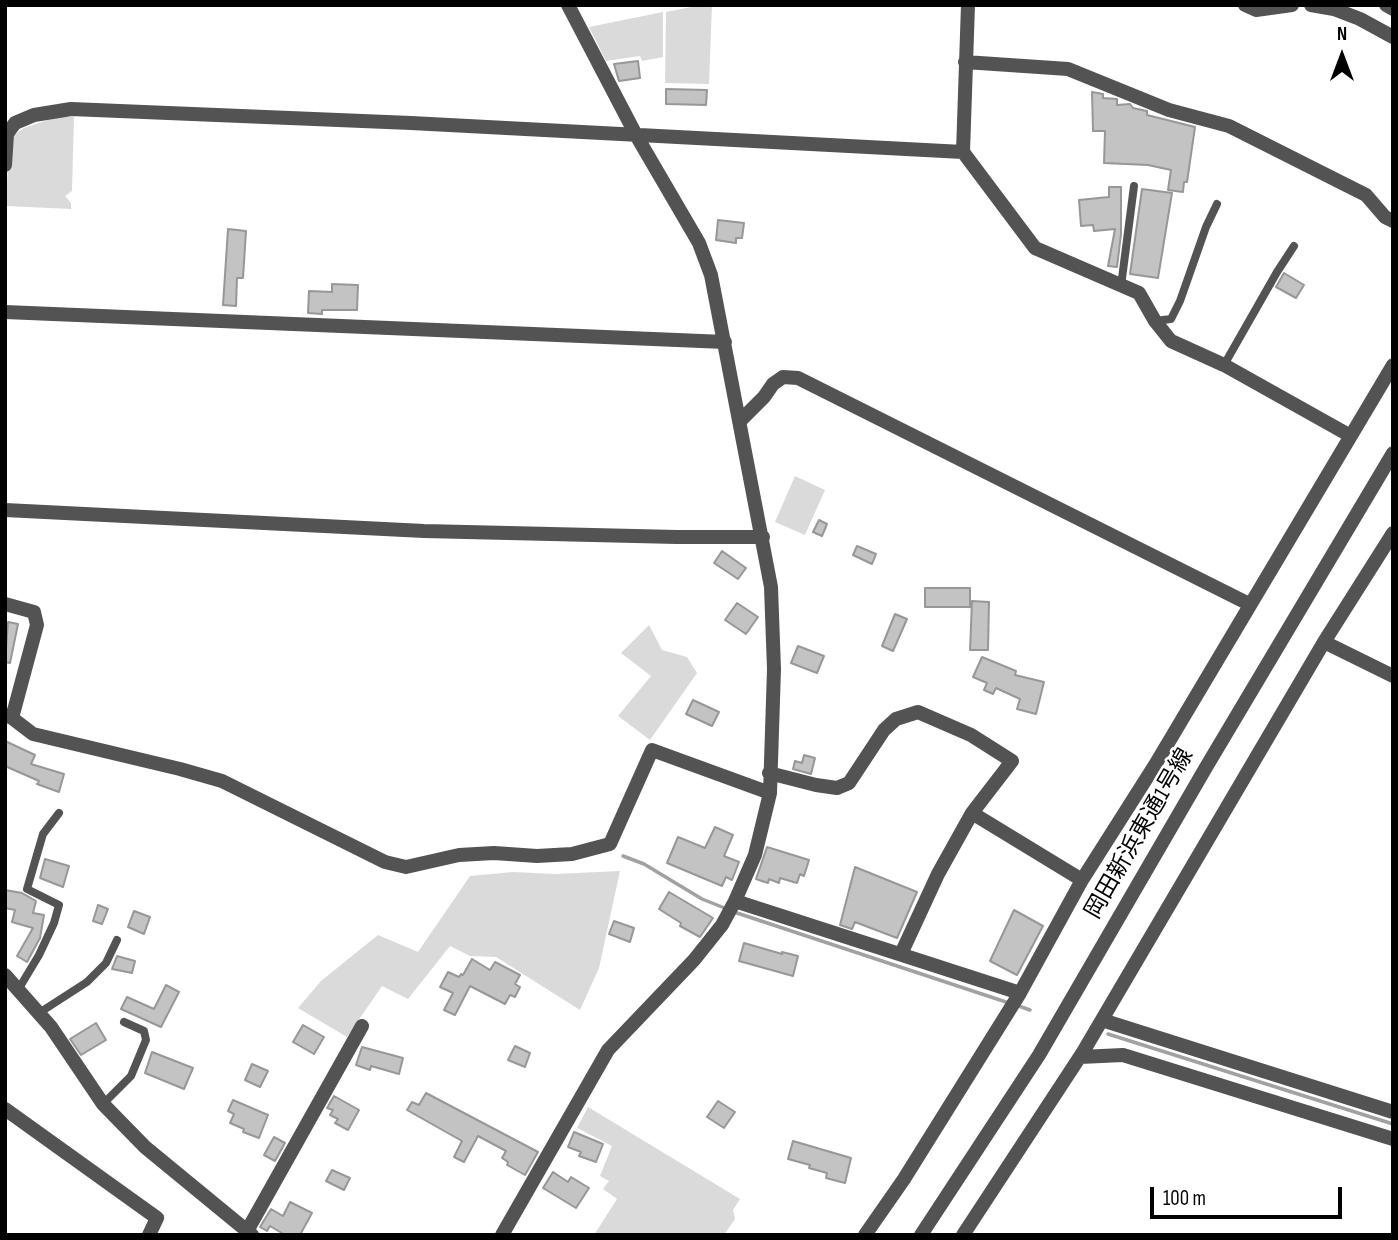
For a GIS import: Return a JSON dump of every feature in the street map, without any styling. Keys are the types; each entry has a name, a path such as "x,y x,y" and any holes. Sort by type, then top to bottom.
{"street":[{"path":"502,1235 608,1050 694,960 725,920 755,855 770,793 774,669 771,587 712,275 699,243 636,135 568,5"},
{"path":"968,5 963,152 1035,248 1139,293 1155,321 1171,341 1224,365 1349,435"},
{"path":"1245,5 1256,10 1293,5"},
{"path":"1311,5 1334,9 1360,19 1393,37"},
{"path":"1386,5 1393,9"},
{"path":"965,62 1068,69 1169,110 1229,126 1366,195 1385,217 1393,221"},
{"path":"5,165 7,134 15,124 34,115 71,109 963,152"},
{"path":"5,312 726,342"},
{"path":"865,1235 1015,1001 1083,880 1155,765 1393,365"},
{"path":"740,421 773,384 783,377 798,378 1249,604"},
{"name":"岡田新浜東通1号線","path":"921,1235 1039,1055 1393,453"},
{"path":"5,510 424,531 763,537"},
{"path":"964,1235 1080,1057 1324,642 1393,533"},
{"path":"5,604 34,612 37,625 9,716 33,734 222,781 385,862 406,867 459,855 572,854 610,844 652,750 770,793"},
{"path":"1324,642 1393,676"},
{"path":"769,773 837,788 849,783 884,730 896,719 918,712 971,735 1012,761 972,813 938,874 901,954"},
{"path":"972,813 1083,880"},
{"path":"734,903 901,954 1015,1001"},
{"path":"5,975 51,1027 103,1104 145,1147 250,1233 362,1026"},
{"path":"1102,1020 1393,1112"},
{"path":"1080,1057 1123,1055 1393,1139"},
{"path":"5,1109 157,1218 149,1235"}],"lane":[{"path":"1121,286 1134,186"},
{"path":"1155,321 1171,319 1217,204"},
{"path":"1224,365 1276,272 1294,246"},
{"path":"18,990 39,955 60,905 27,889 43,834 59,813"},
{"path":"38,1013 87,982 106,963 117,940"},
{"path":"103,1104 131,1076 146,1040 144,1031 124,1021"}],"shaded area":[{"path":"712,5 709,84 665,83 666,12"},
{"path":"663,12 663,57 642,61 640,56 606,61 589,27"},
{"path":"57,117 74,117 72,191 65,196 71,203 71,209 6,206 9,142 24,128"},
{"path":"795,476 825,490 805,535 775,522"},
{"path":"649,625 662,650 687,657 697,673 650,740 618,716 651,676 621,653"},
{"path":"620,871 599,968 580,1010 496,957 470,956 450,946 408,999 382,986 347,1037 298,1008 321,981 378,935 418,952 470,876 513,872 555,874"},
{"path":"588,1107 740,1199 733,1210 735,1219 724,1235 594,1235 617,1199 603,1189 609,1181 600,1176 612,1146 577,1128"}],"building":[{"path":"638,61 640,78 619,81 614,64"},
{"path":"666,89 707,90 706,105 666,104"},
{"path":"1092,92 1103,94 1103,98 1117,99 1117,105 1130,104 1133,108 1147,111 1147,115 1195,127 1187,182 1184,182 1183,192 1168,190 1171,170 1148,165 1104,163 1105,131 1093,131"},
{"path":"1109,187 1121,187 1121,234 1117,267 1108,266 1115,229 1094,231 1093,225 1081,226 1079,200 1109,197"},
{"path":"1142,189 1172,193 1158,278 1130,274"},
{"path":"718,220 744,223 742,238 736,238 736,243 716,240"},
{"path":"228,229 246,231 243,278 237,278 236,306 223,305"},
{"path":"1284,273 1304,285 1296,298 1276,287"},
{"path":"332,284 358,285 357,310 322,310 322,314 308,313 309,291 332,292"},
{"path":"819,520 827,524 822,536 813,532"},
{"path":"857,546 876,554 872,564 853,555"},
{"path":"722,551 746,568 738,579 714,563"},
{"path":"925,588 970,588 970,607 925,607"},
{"path":"972,601 989,602 988,650 970,650"},
{"path":"737,603 758,617 746,634 725,620"},
{"path":"895,614 907,619 893,651 882,646"},
{"path":"8,622 18,624 10,663 5,662"},
{"path":"798,646 824,656 817,673 791,663"},
{"path":"982,657 1016,671 1015,675 1044,682 1036,714 1017,709 1020,699 996,688 993,694 984,690 987,683 973,677"},
{"path":"693,700 719,712 712,726 686,714"},
{"path":"5,741 35,755 31,764 64,774 59,792 37,784 39,781 5,766"},
{"path":"804,755 815,758 811,774 793,769 795,761 802,763"},
{"path":"715,827 733,835 724,856 739,862 732,880 726,877 722,886 667,863 678,837 705,848"},
{"path":"767,847 809,860 804,876 800,874 797,883 780,878 779,883 769,879 768,883 756,879"},
{"path":"45,859 69,866 63,887 40,878"},
{"path":"855,867 917,892 897,938 855,922 852,929 840,925"},
{"path":"5,890 22,893 36,901 33,913 44,915 40,938 27,962 17,956 33,928 12,922 15,910 5,908"},
{"path":"669,892 713,918 700,937 680,926 681,923 659,909"},
{"path":"98,905 108,909 102,924 93,921"},
{"path":"1014,910 1043,926 1017,975 990,961"},
{"path":"134,911 150,917 144,934 128,927"},
{"path":"614,921 634,928 630,942 609,934"},
{"path":"744,943 798,956 793,976 739,961"},
{"path":"117,956 135,961 132,973 112,969"},
{"path":"472,959 490,970 495,962 520,975 515,984 520,987 515,997 510,995 505,1004 470,986 455,1015 444,1010 453,993 440,987 448,972 459,977 463,975"},
{"path":"166,985 179,992 161,1027 121,1009 127,997 154,1009"},
{"path":"96,1023 106,1040 81,1055 70,1039"},
{"path":"303,1025 324,1037 314,1054 293,1042"},
{"path":"515,1046 530,1053 525,1067 508,1060"},
{"path":"362,1047 403,1058 399,1074 356,1065"},
{"path":"152,1052 193,1068 184,1089 145,1073"},
{"path":"252,1064 268,1071 260,1087 245,1080"},
{"path":"426,1093 538,1152 525,1175 507,1165 508,1162 502,1158 506,1151 478,1136 464,1162 454,1157 462,1141 407,1110 412,1102 419,1105"},
{"path":"334,1096 359,1110 348,1130 335,1123 338,1119 330,1115 333,1110 327,1108"},
{"path":"233,1100 268,1115 259,1138 230,1123 234,1114 228,1111"},
{"path":"718,1101 735,1112 724,1128 707,1117"},
{"path":"574,1132 603,1144 596,1162 579,1156 581,1152 568,1147"},
{"path":"274,1137 285,1143 275,1161 264,1155"},
{"path":"793,1141 851,1158 845,1183 826,1178 827,1173 809,1168 810,1165 788,1159"},
{"path":"332,1170 350,1178 344,1190 326,1181"},
{"path":"553,1172 568,1182 571,1177 589,1188 576,1208 543,1188"},
{"path":"290,1202 312,1213 300,1235 285,1235 270,1226 267,1231 260,1227 271,1209 283,1216"}],"waterway":[{"path":"623,856 644,864 702,899 727,909"},
{"path":"734,912 1009,1003"},
{"path":"1016,1005 1030,1010"},
{"path":"1108,1034 1393,1124"}]}
